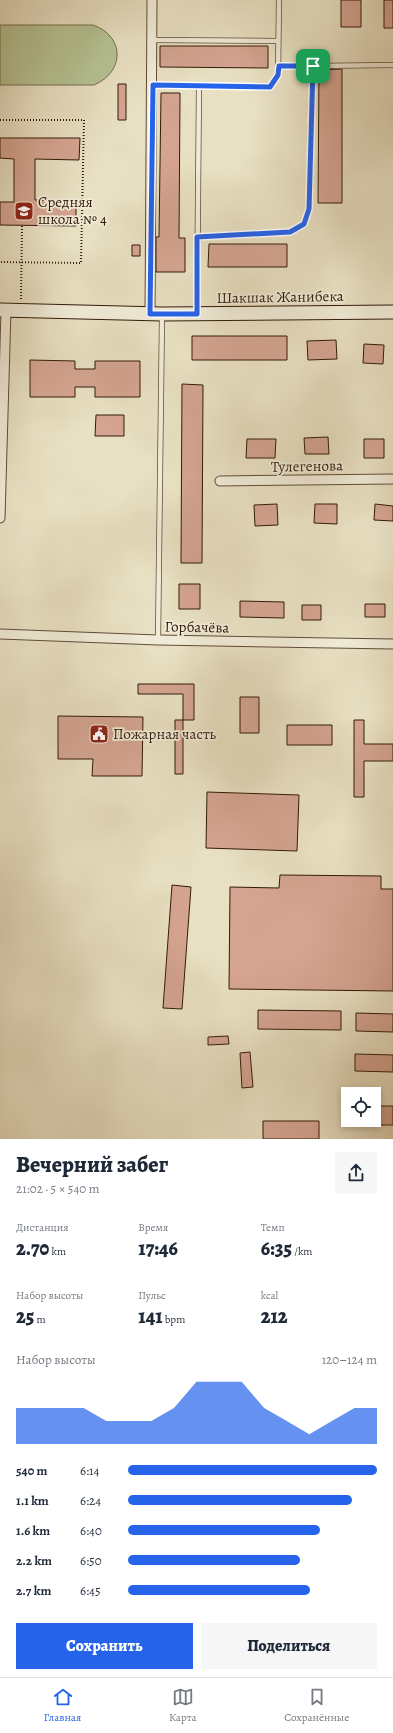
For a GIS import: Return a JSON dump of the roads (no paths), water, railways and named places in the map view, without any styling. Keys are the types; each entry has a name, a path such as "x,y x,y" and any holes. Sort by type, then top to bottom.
{"main road":[{"name":"Шакшак Жанибека","path":"3,310 156,314 393,312"}],"street":[{"path":"152,0 156,314"},
{"path":"0,518 3,310"},
{"name":"Тулегенова","path":"220,481 393,479"},
{"name":"Горбачёва","path":"0,634 158,640 393,644"}],"lane":[{"path":"153,85 270,87 278,75 279,66 279,0"},
{"path":"152,40 278,41"},
{"path":"279,66 393,65"},
{"path":"197,237 290,232 304,224 309,209 313,66"},
{"path":"197,314 199,86"},
{"path":"156,314 158,640"}],"place":[{"name":"Средняя школа № 4","path":"24,211"},
{"name":"Пожарная часть","path":"99,734"}]}
